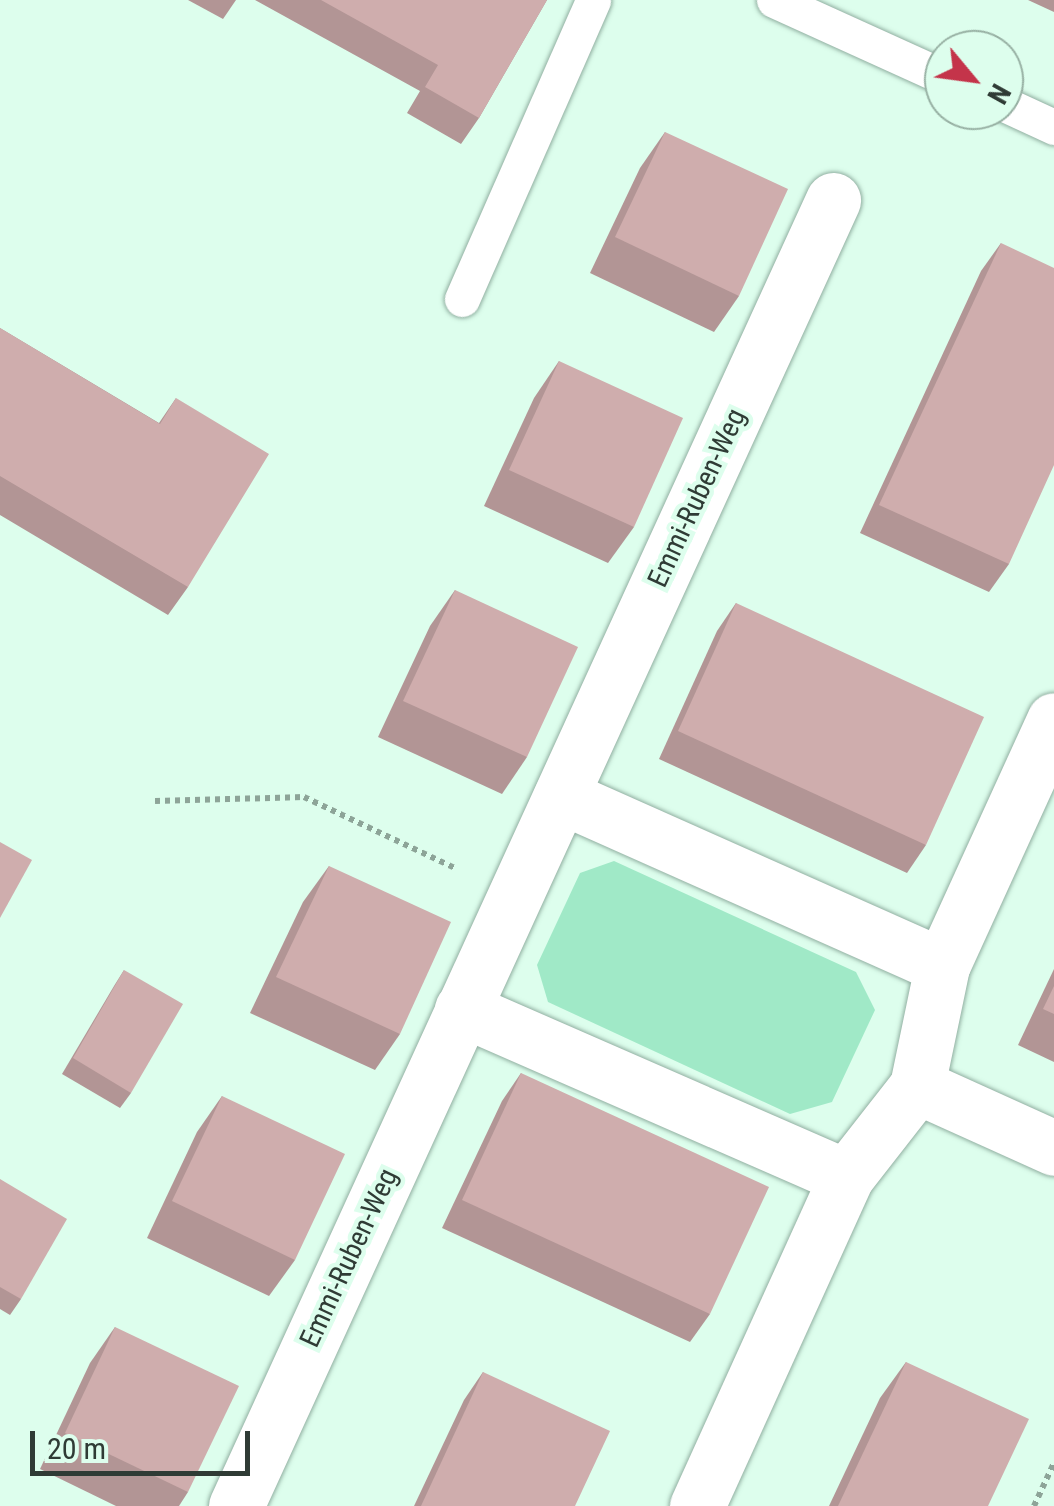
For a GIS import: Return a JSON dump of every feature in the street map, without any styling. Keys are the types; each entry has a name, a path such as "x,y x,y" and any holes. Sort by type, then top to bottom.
{"street":[{"name":"Emmi-Ruben-Weg","path":"236,1506 834,200"},
{"path":"697,1506 846,1177 917,1086 942,966 1054,720"},
{"path":"561,796 942,966"},
{"path":"462,1009 846,1177"},
{"path":"917,1086 1054,1148"}],"lane":[{"path":"462,300 593,0"},
{"path":"774,0 924,68"},
{"path":"1024,113 1054,127"}],"path":[{"path":"155,801 304,797 426,850 512,902"},
{"path":"1034,1506 1054,1463"}],"green space":[{"path":"614,861 856,972 875,1010 832,1102 790,1114 548,1002 537,965 580,873"}],"building":[{"path":"321,0 547,0 479,118 425,87 438,65"},
{"path":"665,132 788,189 739,296 615,237"},
{"path":"1001,243 1054,268 1054,465 1009,564 879,505"},
{"path":"0,328 160,424 176,398 269,454 188,587 0,476"},
{"path":"559,361 683,418 634,527 509,470"},
{"path":"455,590 578,647 527,757 403,701"},
{"path":"736,603 984,717 926,845 678,731"},
{"path":"0,842 32,860 0,918"},
{"path":"329,866 451,922 400,1034 276,977"},
{"path":"124,970 183,1004 131,1093 73,1058"},
{"path":"1054,986 1054,1014 1043,1009"},
{"path":"521,1073 769,1187 710,1314 462,1200"},
{"path":"222,1096 345,1154 295,1260 172,1201"},
{"path":"0,1179 67,1219 21,1299 0,1287"},
{"path":"115,1327 239,1386 188,1492 65,1433"},
{"path":"906,1362 1029,1419 988,1506 838,1506"},
{"path":"483,1372 610,1431 575,1506 421,1506"}]}
